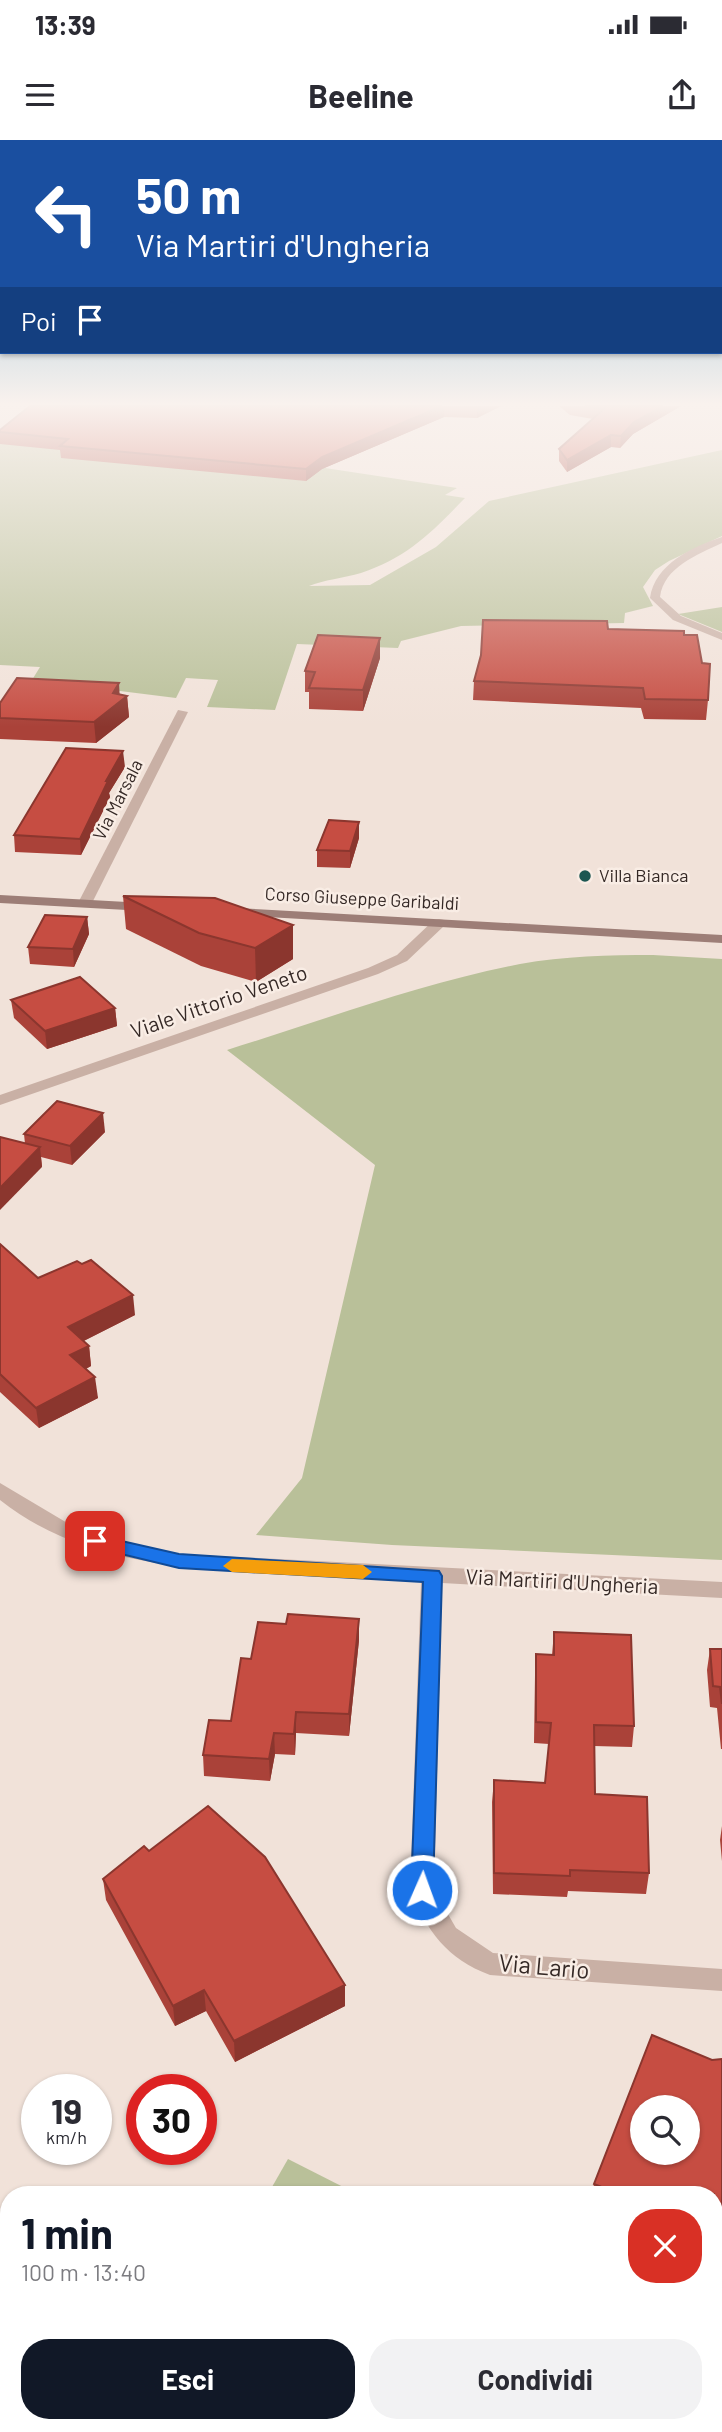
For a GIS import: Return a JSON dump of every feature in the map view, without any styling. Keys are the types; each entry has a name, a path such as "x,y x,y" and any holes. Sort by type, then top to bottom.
{"main road":[{"path":"0,899 155,907"},
{"name":"Corso Giuseppe Garibaldi","path":"225,911 722,939"}],"street":[{"path":"722,540 678,563 659,580 654,589 655,598 677,618 722,637"},
{"name":"Via Marsala","path":"85,903 182,712"},
{"name":"Viale Vittorio Veneto","path":"0,1100 373,971 402,958 439,923"},
{"name":"Via Martiri d'Ungheria","path":"0,1490 23,1510 70,1533 120,1550 179,1561 722,1590"},
{"name":"Via Lario","path":"432,1576 422,1890 435,1923 460,1949 490,1964 722,1980"}],"green space":[{"path":"0,513 450,513 418,543 378,567 309,586 370,585 436,547 475,513 722,513 722,536 655,570 643,587 653,606 625,613 624,623 461,626 401,641 398,648 297,644 275,710 207,707 218,680 186,678 176,698 32,680 40,667 0,665"},
{"path":"722,607 722,632 678,614"},
{"path":"653,955 722,959 722,1560 392,1545 256,1535 302,1478 375,1165 227,1050 409,992 483,972 553,959"},
{"path":"288,2159 341,2186 273,2186"}],"building":[{"path":"483,620 607,621 608,629 684,631 684,635 697,635 702,663 710,664 708,700 645,699 643,688 474,681 481,655"},
{"path":"318,635 380,638 363,690 309,688 315,672 305,671"},
{"path":"17,678 119,683 113,693 127,696 94,722 0,718 0,703"},
{"path":"66,748 123,751 106,781 80,839 14,835"},
{"path":"329,820 359,822 350,851 317,850"},
{"path":"123,896 215,898 293,925 255,948 199,933"},
{"path":"45,915 87,917 73,949 28,947"},
{"path":"80,977 115,1008 45,1031 11,1000"},
{"path":"57,1101 103,1113 70,1146 24,1134"},
{"path":"0,1137 40,1147 0,1188"},
{"path":"0,1244 38,1278 77,1261 82,1264 91,1260 133,1295 68,1327 89,1346 70,1355 95,1377 36,1408 0,1374"},
{"path":"288,1614 359,1619 349,1714 296,1712 294,1734 274,1733 269,1759 203,1755 209,1720 231,1721 241,1658 251,1659 258,1622 286,1624"},
{"path":"554,1632 631,1635 634,1726 594,1725 595,1794 647,1797 649,1873 570,1870 570,1876 494,1873 494,1780 545,1783 551,1723 536,1722 536,1654 554,1655"},
{"path":"710,1649 722,1649 722,1704 720,1687 713,1686"},
{"path":"208,1806 265,1857 345,1985 234,2041 204,1990 173,2006 103,1879 144,1846 149,1851"},
{"path":"652,2035 712,2060 722,2059 722,2186 594,2184"}],"slow traffic":[{"path":"232,1566 363,1572"}],"place":[{"name":"Villa Bianca","path":"585,876"}],"route":[{"path":"95,1541 120,1550 179,1561 432,1576 422,1890"}]}
